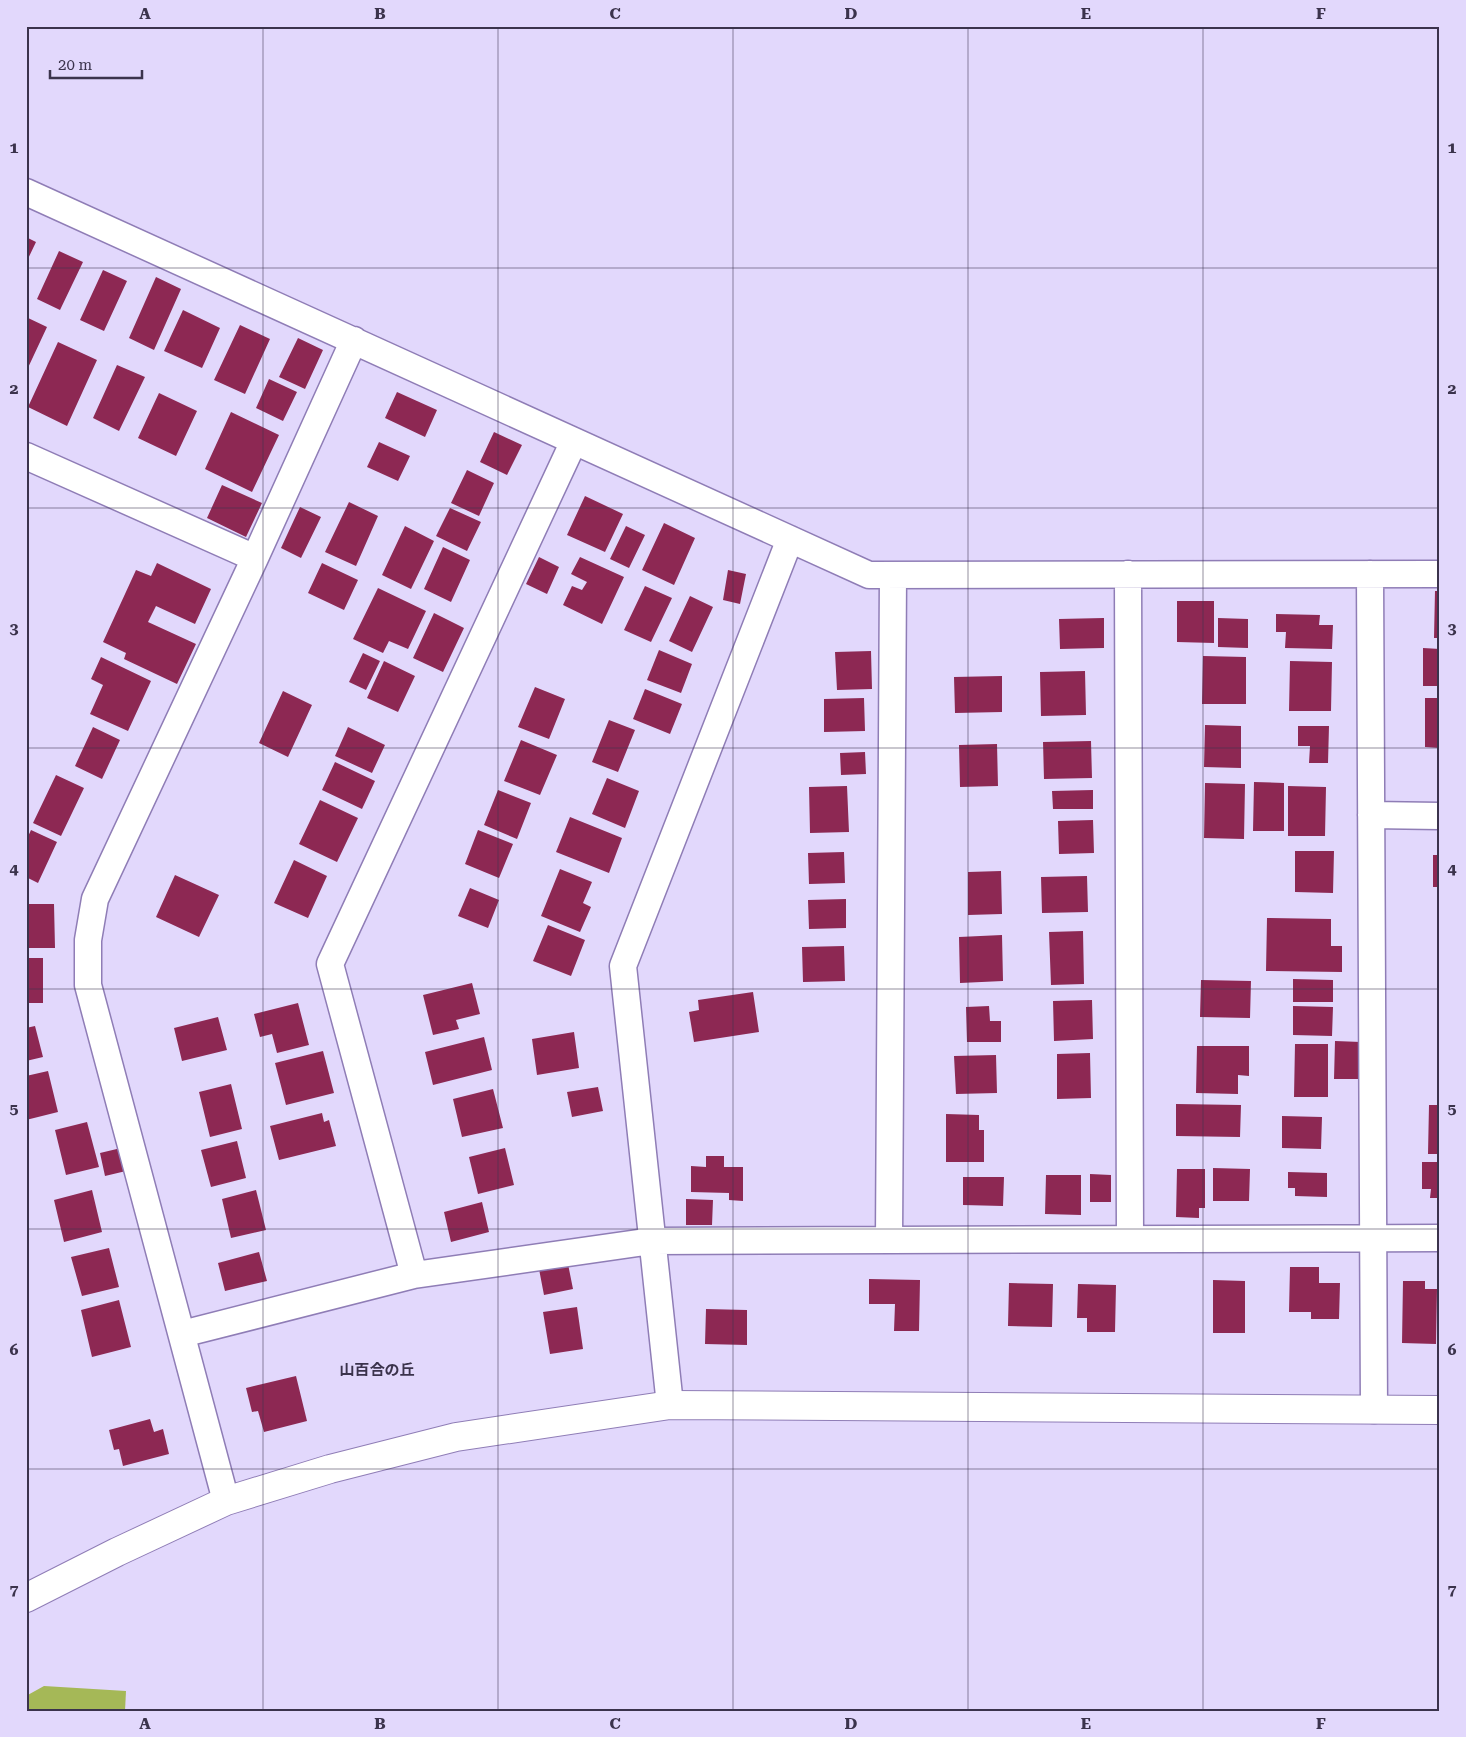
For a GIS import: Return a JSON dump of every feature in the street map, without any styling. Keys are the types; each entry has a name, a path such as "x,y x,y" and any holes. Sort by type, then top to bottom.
{"street":[{"path":"26,192 869,575 1440,574"},
{"path":"226,1501 88,985 88,940 95,898 255,558 354,340"},
{"path":"414,1275 330,964 574,441"},
{"path":"26,456 255,558"},
{"path":"670,1405 623,966 790,539"},
{"path":"1128,574 1130,1239"},
{"path":"1370,574 1374,1410"},
{"path":"889,1240 893,575"},
{"path":"1371,815 1440,816"},
{"path":"182,1334 414,1275 652,1241 1440,1238"},
{"path":"27,1596 226,1501 330,1469 456,1437 670,1405 1440,1410"}],"green space":[{"path":"44,1686 126,1691 125,1711 26,1711 26,1696"}],"building":[{"path":"26,237 36,242 26,263"},
{"path":"59,251 83,262 60,310 37,299"},
{"path":"103,270 127,281 104,331 80,320"},
{"path":"156,277 181,289 154,350 129,338"},
{"path":"183,310 220,328 202,368 164,351"},
{"path":"26,317 47,327 26,372"},
{"path":"240,325 270,339 245,394 214,380"},
{"path":"298,338 323,350 305,389 279,377"},
{"path":"58,342 97,360 67,426 28,407"},
{"path":"117,365 145,377 119,431 93,418"},
{"path":"269,379 297,392 283,421 256,408"},
{"path":"397,392 437,410 425,437 385,418"},
{"path":"159,393 197,411 176,456 138,438"},
{"path":"231,412 279,435 252,492 205,469"},
{"path":"494,432 522,445 507,475 480,462"},
{"path":"379,442 410,456 398,481 367,467"},
{"path":"467,470 494,483 479,516 451,503"},
{"path":"222,485 262,503 246,537 207,518"},
{"path":"585,496 623,514 605,552 567,535"},
{"path":"349,502 378,516 356,566 325,552"},
{"path":"300,507 321,517 301,558 281,548"},
{"path":"450,508 481,522 467,551 436,536"},
{"path":"664,523 695,538 674,585 642,570"},
{"path":"405,526 434,541 411,589 382,575"},
{"path":"626,526 645,535 629,568 610,559"},
{"path":"443,547 470,560 451,602 424,589"},
{"path":"539,557 559,567 547,594 526,584"},
{"path":"580,557 624,577 602,624 563,605 572,586 582,590 587,582 571,574"},
{"path":"157,563 211,589 195,624 156,606 148,622 196,644 177,684 124,659 126,653 103,642 136,570 151,576"},
{"path":"322,563 358,580 344,610 308,593"},
{"path":"728,570 746,574 740,604 723,600"},
{"path":"645,586 672,598 651,642 624,630"},
{"path":"378,588 426,611 408,649 389,641 383,653 353,639"},
{"path":"1435,591 1440,591 1440,638 1434,638"},
{"path":"690,596 713,607 692,652 669,641"},
{"path":"1177,601 1214,601 1214,643 1177,642"},
{"path":"434,613 464,628 443,672 413,658"},
{"path":"1276,614 1320,615 1319,625 1333,625 1332,649 1285,648 1286,632 1276,632"},
{"path":"1104,618 1104,648 1060,649 1059,619"},
{"path":"1218,618 1248,619 1248,648 1218,647"},
{"path":"1423,648 1440,649 1440,686 1423,686"},
{"path":"659,650 692,664 681,693 647,680"},
{"path":"871,651 872,689 837,690 835,652"},
{"path":"363,653 380,661 366,690 349,682"},
{"path":"1203,656 1246,657 1246,704 1202,704"},
{"path":"101,657 151,681 128,731 90,714 103,685 91,679"},
{"path":"384,661 415,676 398,712 367,698"},
{"path":"1290,661 1332,662 1331,711 1289,711"},
{"path":"1085,671 1086,715 1041,716 1040,672"},
{"path":"1002,676 1002,712 955,713 954,677"},
{"path":"535,687 565,699 549,739 518,727"},
{"path":"645,689 682,704 670,734 633,719"},
{"path":"283,691 312,705 288,757 259,743"},
{"path":"864,698 865,731 824,732 824,699"},
{"path":"1425,698 1440,698 1440,748 1425,747"},
{"path":"609,720 635,730 618,772 592,762"},
{"path":"1205,725 1241,726 1241,768 1204,767"},
{"path":"1298,726 1329,726 1328,763 1309,763 1310,746 1298,746"},
{"path":"93,727 120,740 102,779 75,766"},
{"path":"348,727 385,745 372,773 335,756"},
{"path":"521,740 557,755 540,795 504,781"},
{"path":"1091,741 1092,778 1044,779 1043,742"},
{"path":"997,744 998,786 960,787 959,745"},
{"path":"865,752 866,774 841,775 840,753"},
{"path":"335,762 375,781 362,809 322,790"},
{"path":"56,775 84,788 61,836 33,823"},
{"path":"607,778 639,791 625,828 592,814"},
{"path":"1254,782 1284,783 1284,831 1253,831"},
{"path":"1205,783 1245,784 1244,839 1204,838"},
{"path":"847,786 849,832 810,833 809,787"},
{"path":"1288,786 1326,787 1325,836 1288,836"},
{"path":"498,790 531,803 517,839 484,825"},
{"path":"1093,790 1093,809 1053,809 1052,791"},
{"path":"320,800 358,818 337,862 299,844"},
{"path":"570,817 622,838 609,873 556,852"},
{"path":"1093,820 1094,853 1059,854 1058,821"},
{"path":"31,830 57,842 38,883 26,877 26,841"},
{"path":"478,830 513,844 499,878 465,864"},
{"path":"1295,851 1334,851 1333,893 1295,892"},
{"path":"844,852 845,883 809,884 808,853"},
{"path":"1433,855 1440,855 1440,887 1433,887"},
{"path":"294,860 327,876 308,918 274,903"},
{"path":"560,869 592,882 583,903 591,907 580,932 541,916"},
{"path":"1001,871 1002,914 968,915 968,872"},
{"path":"175,875 219,895 199,937 156,917"},
{"path":"1087,876 1088,912 1042,913 1041,877"},
{"path":"470,888 499,900 488,928 458,916"},
{"path":"846,899 846,928 809,929 808,900"},
{"path":"26,904 54,904 55,948 26,948"},
{"path":"1267,918 1331,919 1331,946 1342,946 1342,972 1266,971"},
{"path":"548,925 585,940 571,976 533,961"},
{"path":"1083,931 1084,984 1051,985 1049,932"},
{"path":"1002,935 1003,981 960,983 959,937"},
{"path":"844,946 845,981 803,982 802,947"},
{"path":"26,958 43,958 43,1003 26,1003"},
{"path":"1293,979 1333,980 1333,1002 1293,1002"},
{"path":"1201,980 1251,981 1250,1018 1200,1017"},
{"path":"472,983 480,1014 456,1020 459,1029 433,1035 423,995"},
{"path":"753,992 759,1032 694,1042 689,1012 699,1010 698,1000"},
{"path":"1092,1000 1093,1039 1054,1041 1053,1001"},
{"path":"298,1003 309,1045 277,1053 272,1034 260,1037 254,1014"},
{"path":"989,1006 990,1021 1001,1021 1001,1042 967,1042 966,1007"},
{"path":"1293,1006 1333,1007 1332,1036 1293,1035"},
{"path":"218,1017 227,1050 182,1061 174,1028"},
{"path":"35,1026 43,1057 26,1061 26,1028"},
{"path":"574,1032 579,1068 537,1075 532,1039"},
{"path":"484,1037 492,1070 433,1085 425,1052"},
{"path":"1335,1041 1361,1042 1360,1079 1334,1079"},
{"path":"1295,1044 1328,1044 1328,1097 1294,1097"},
{"path":"1197,1046 1249,1046 1249,1076 1238,1075 1238,1094 1196,1093"},
{"path":"323,1051 334,1093 286,1105 275,1063"},
{"path":"1090,1053 1091,1098 1057,1099 1057,1054"},
{"path":"996,1055 997,1093 956,1094 954,1056"},
{"path":"48,1071 58,1112 26,1120 26,1076"},
{"path":"231,1084 242,1129 210,1137 199,1092"},
{"path":"598,1087 603,1111 572,1117 567,1092"},
{"path":"493,1089 503,1128 462,1137 453,1099"},
{"path":"1176,1104 1241,1105 1240,1137 1176,1136"},
{"path":"1429,1105 1440,1105 1440,1154 1428,1154"},
{"path":"322,1113 324,1122 329,1120 336,1146 279,1160 270,1126"},
{"path":"946,1114 979,1115 979,1130 984,1130 984,1162 946,1162"},
{"path":"1282,1116 1322,1117 1321,1149 1282,1148"},
{"path":"87,1122 99,1167 66,1175 55,1130"},
{"path":"237,1141 246,1178 211,1187 201,1150"},
{"path":"121,1148 126,1171 105,1176 100,1153"},
{"path":"505,1148 514,1185 478,1194 469,1157"},
{"path":"706,1156 724,1156 724,1167 743,1167 743,1201 729,1200 729,1193 691,1192 691,1166 706,1167"},
{"path":"1422,1162 1440,1162 1440,1198 1430,1198 1431,1189 1422,1189"},
{"path":"1213,1168 1250,1169 1249,1201 1213,1201"},
{"path":"1177,1169 1205,1169 1205,1208 1199,1208 1199,1218 1176,1217"},
{"path":"1288,1172 1327,1173 1327,1197 1295,1196 1295,1188 1288,1188"},
{"path":"1090,1174 1111,1175 1111,1202 1090,1202"},
{"path":"1046,1175 1081,1175 1081,1215 1045,1214"},
{"path":"963,1177 1004,1177 1003,1206 963,1205"},
{"path":"92,1190 102,1232 64,1242 54,1200"},
{"path":"256,1190 266,1230 231,1238 222,1199"},
{"path":"686,1199 713,1200 712,1225 686,1225"},
{"path":"482,1202 489,1232 451,1242 444,1212"},
{"path":"109,1248 119,1287 82,1296 71,1257"},
{"path":"259,1252 267,1281 225,1291 218,1263"},
{"path":"568,1264 573,1289 544,1295 539,1269"},
{"path":"1290,1267 1319,1267 1319,1283 1340,1283 1339,1319 1311,1319 1311,1312 1289,1312"},
{"path":"869,1279 920,1280 919,1331 894,1331 895,1304 869,1304"},
{"path":"1213,1280 1245,1281 1245,1333 1213,1333"},
{"path":"1403,1281 1425,1281 1425,1289 1437,1289 1436,1344 1402,1343"},
{"path":"1009,1283 1053,1284 1052,1327 1008,1326"},
{"path":"1078,1284 1116,1285 1115,1332 1087,1332 1087,1318 1077,1318"},
{"path":"119,1300 131,1347 92,1357 81,1310"},
{"path":"577,1307 583,1349 550,1354 543,1312"},
{"path":"706,1309 747,1310 747,1345 705,1344"},
{"path":"296,1376 307,1421 264,1432 258,1411 252,1412 246,1388"},
{"path":"150,1419 154,1432 163,1429 169,1454 123,1466 119,1449 114,1450 109,1430"}],"district":[{"name":"山百合の丘","path":"377,1370"}]}
